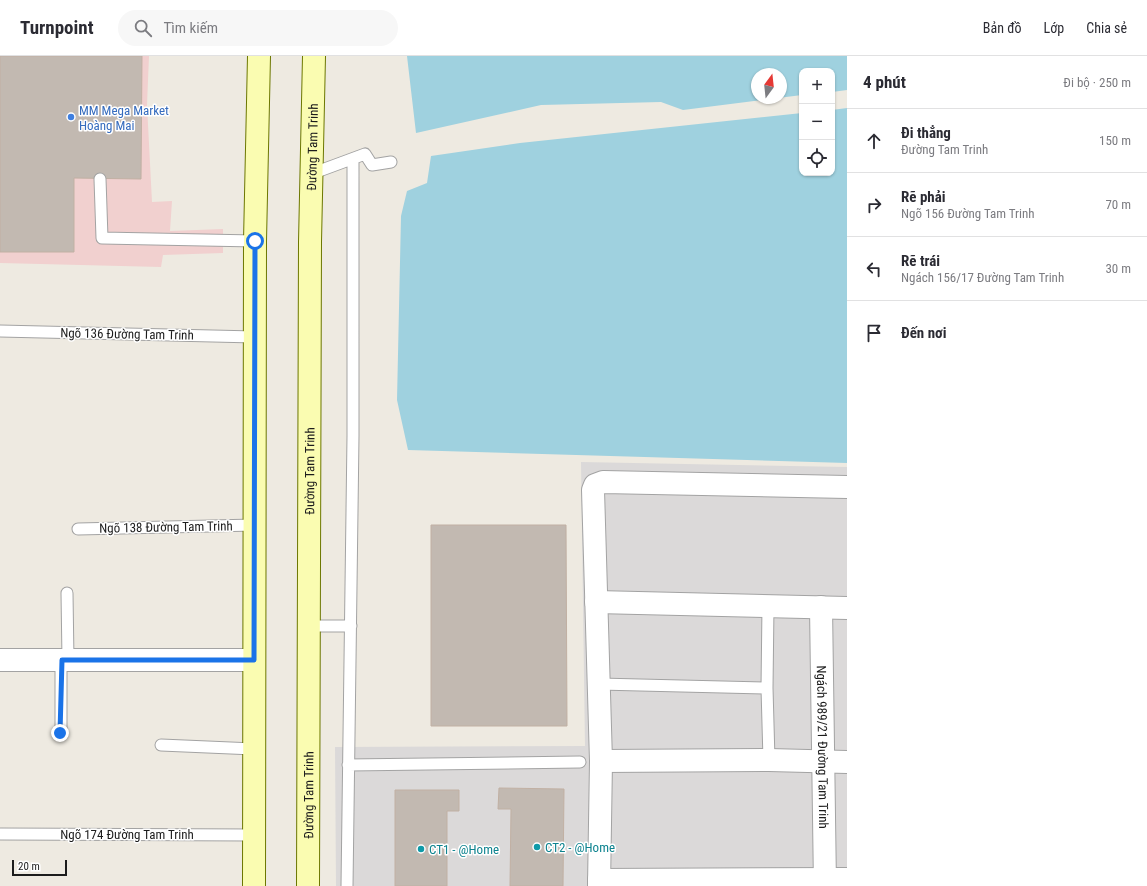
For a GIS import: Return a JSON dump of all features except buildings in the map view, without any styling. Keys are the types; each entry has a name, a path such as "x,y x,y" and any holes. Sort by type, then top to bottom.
{"main road":[{"path":"254,886 255,241 259,56"},
{"name":"Đường Tam Trinh","path":"308,886 310,242 314,56"}],"street":[{"path":"847,487 603,482 595,485 593,490 601,761 599,883 825,883 847,879"},
{"path":"596,602 847,608"},
{"name":"Ngách 989/21 Đường Tam Trinh","path":"821,607 825,883"},
{"path":"0,660 254,660"},
{"path":"601,761 769,760 847,762"}],"lane":[{"path":"311,174 365,154 372,165 391,162"},
{"path":"347,886 353,436 353,159"},
{"path":"100,179 102,238 255,241"},
{"name":"Ngõ 136 Đường Tam Trinh","path":"0,331 255,337"},
{"name":"Ngõ 138 Đường Tam Trinh","path":"78,529 255,525"},
{"path":"60,733 65,660 67,593"},
{"path":"768,606 767,688 769,760"},
{"path":"309,626 351,626"},
{"path":"599,684 767,688"},
{"path":"161,745 254,749"},
{"path":"348,765 580,762"},
{"name":"Ngõ 174 Đường Tam Trinh","path":"0,834 254,835"}],"shaded area":[{"name":"MM Mega Market Hoàng Mai","path":"0,56 149,56 147,105 152,202 172,201 170,231 223,229 223,253 163,255 161,267 0,263"},
{"path":"581,462 847,467 847,886 336,886 335,747 585,746"}],"water":[{"path":"407,56 847,56 847,90 835,92 835,68 799,68 799,95 787,97 787,68 751,68 751,101 683,110 661,102 541,105 416,133"},
{"path":"847,108 847,463 408,450 397,400 401,216 407,191 427,183 431,156 520,143 799,113 799,176 835,176 835,110"}],"place":[{"name":"MM Mega Market Hoàng Mai","path":"71,117"},
{"name":"CT2 - @Home","path":"537,847"},
{"name":"CT1 - @Home","path":"421,849"}],"route":[{"path":"60,733 62,660 254,660 255,241"}]}
